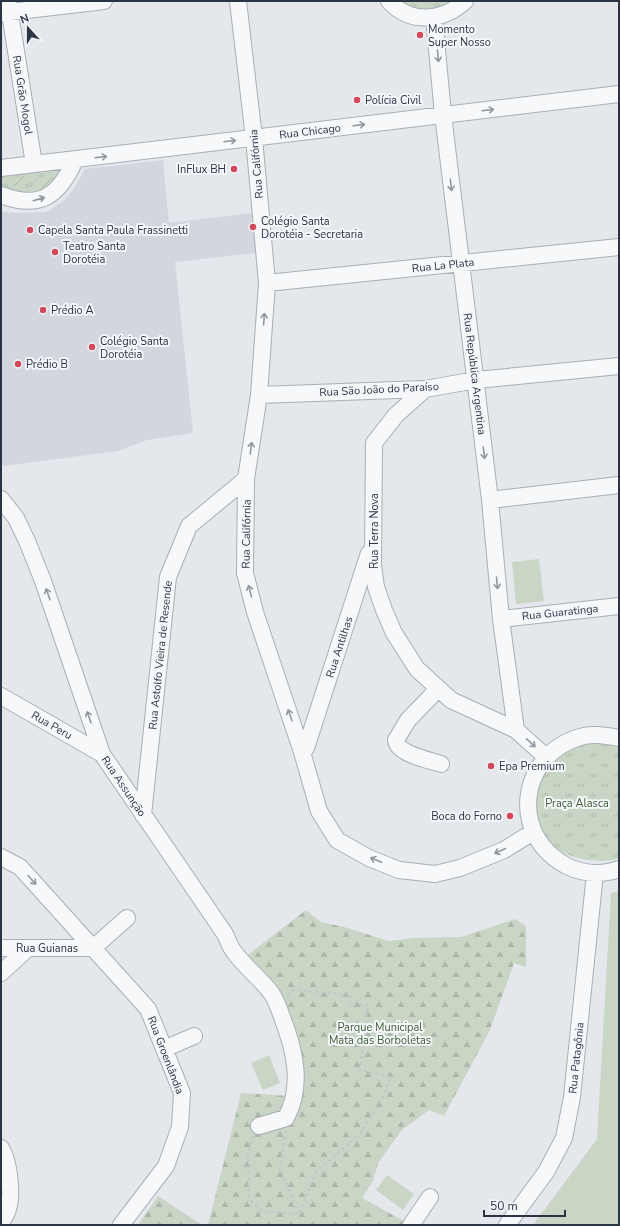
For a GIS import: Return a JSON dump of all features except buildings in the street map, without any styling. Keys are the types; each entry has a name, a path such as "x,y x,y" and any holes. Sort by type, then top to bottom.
{"street":[{"path":"6,9 104,1"},
{"name":"Rua Califórnia","path":"238,1 254,138 267,283 258,395 246,479 245,573 255,612 302,752 319,812 337,840 369,858 398,870 435,874 460,868 504,850 533,832"},
{"path":"389,1 394,7 408,14 434,17 448,14 465,1"},
{"name":"Rua Grão Mogol","path":"6,9 38,169"},
{"name":"Rua República Argentina","path":"434,17 443,115 460,264 476,380 490,500 501,619 516,730"},
{"name":"Rua Chicago","path":"1,168 38,169 75,160 619,94"},
{"path":"1,194 17,200 34,200 51,195 63,185 75,160"},
{"name":"Rua La Plata","path":"267,283 619,247"},
{"name":"Rua São João do Paraíso","path":"258,395 425,389 476,380 619,366"},
{"name":"Rua Terra Nova","path":"425,389 396,416 374,443 373,541 376,587 394,633 417,669 450,700 516,730 546,757"},
{"name":"Rua Astolfo Vieira de Resende","path":"143,815 168,577 189,526 246,479"},
{"path":"490,500 619,485"},
{"name":"Rua Assunção","path":"1,499 16,518 43,580 102,754 225,934 234,953 272,994 277,1004 288,1033 296,1064 294,1095 286,1118"},
{"name":"Rua Antilhas","path":"302,752 306,748 373,541"},
{"name":"Rua Guaratinga","path":"501,619 619,606"},
{"path":"438,688 408,720 396,740 396,744 402,751 440,764"},
{"name":"Rua Peru","path":"1,696 102,754"},
{"path":"619,738 601,735 581,737 562,744 546,757 532,780 528,792 529,819 533,832 544,848 558,861 576,870 595,873 619,869"},
{"name":"Rua Groenlândia","path":"1,856 20,867 148,1009 182,1093 180,1127 166,1166 121,1225"},
{"name":"Rua Patagônia","path":"507,1225 546,1172 564,1138 572,1097 595,873"},
{"path":"93,948 127,918"},
{"name":"Rua Guianas","path":"1,948 93,948"},
{"path":"1,973 27,949"},
{"path":"164,1049 194,1036"},
{"path":"257,1130 286,1118"},
{"path":"1,1148 4,1153 10,1182 8,1209 1,1223"},
{"path":"411,1225 430,1197"}],"path":[{"path":"24,189 38,169"},
{"path":"277,1004 294,990 351,995 350,1004 368,1004 360,1070 391,1077 381,1101 360,1134 316,1172 310,1183 299,1214"},
{"path":"286,1118 286,1139 280,1168 299,1214"},
{"path":"257,1130 248,1155 248,1199 262,1211 299,1214"}],"shaded area":[{"name":"Colégio Santa Dorotéia","path":"163,160 169,223 252,213 256,253 175,262 193,433 147,440 118,451 3,466 1,458 1,212 47,212 64,200 73,190 85,169"}],"green space":[{"path":"399,1 456,1 433,9 422,10"},
{"path":"67,167 63,175 38,195 1,189 1,174"},
{"path":"37,172 32,177 18,182 15,187 7,185 13,179"},
{"path":"47,177 57,177 43,189 30,194 33,187 42,184"},
{"path":"539,559 544,601 516,604 512,562"},
{"name":"Praça Alasca","path":"591,743 605,743 619,748 619,858 612,860 589,860 565,853 548,840 538,822 535,803 539,783 550,765 567,751"},
{"path":"619,891 619,1225 533,1225 597,1139 611,893"},
{"name":"Parque Municipal Mata das Borboletas","path":"306,910 321,922 344,927 389,941 415,938 461,937 515,919 526,926 526,967 514,963 490,1030 444,1116 429,1110 402,1130 378,1163 373,1181 362,1198 411,1225 208,1225 241,1093 290,1096 293,1079 284,1030 245,957"},
{"path":"269,1055 280,1083 263,1090 251,1063"},
{"path":"387,1175 414,1194 403,1210 376,1190"},
{"path":"158,1196 202,1225 138,1225"}],"place":[{"name":"Momento Super Nosso","path":"420,35"},
{"name":"Polícia Civil","path":"357,100"},
{"name":"InFlux BH","path":"234,169"},
{"name":"Colégio Santa Dorotéia - Secretaria","path":"253,227"},
{"name":"Capela Santa Paula Frassinetti","path":"30,230"},
{"name":"Teatro Santa Dorotéia","path":"55,252"},
{"name":"Prédio A","path":"43,310"},
{"name":"Colégio Santa Dorotéia","path":"92,347"},
{"name":"Prédio B","path":"18,364"},
{"name":"Epa Premium","path":"491,766"},
{"name":"Boca do Forno","path":"510,816"}]}
